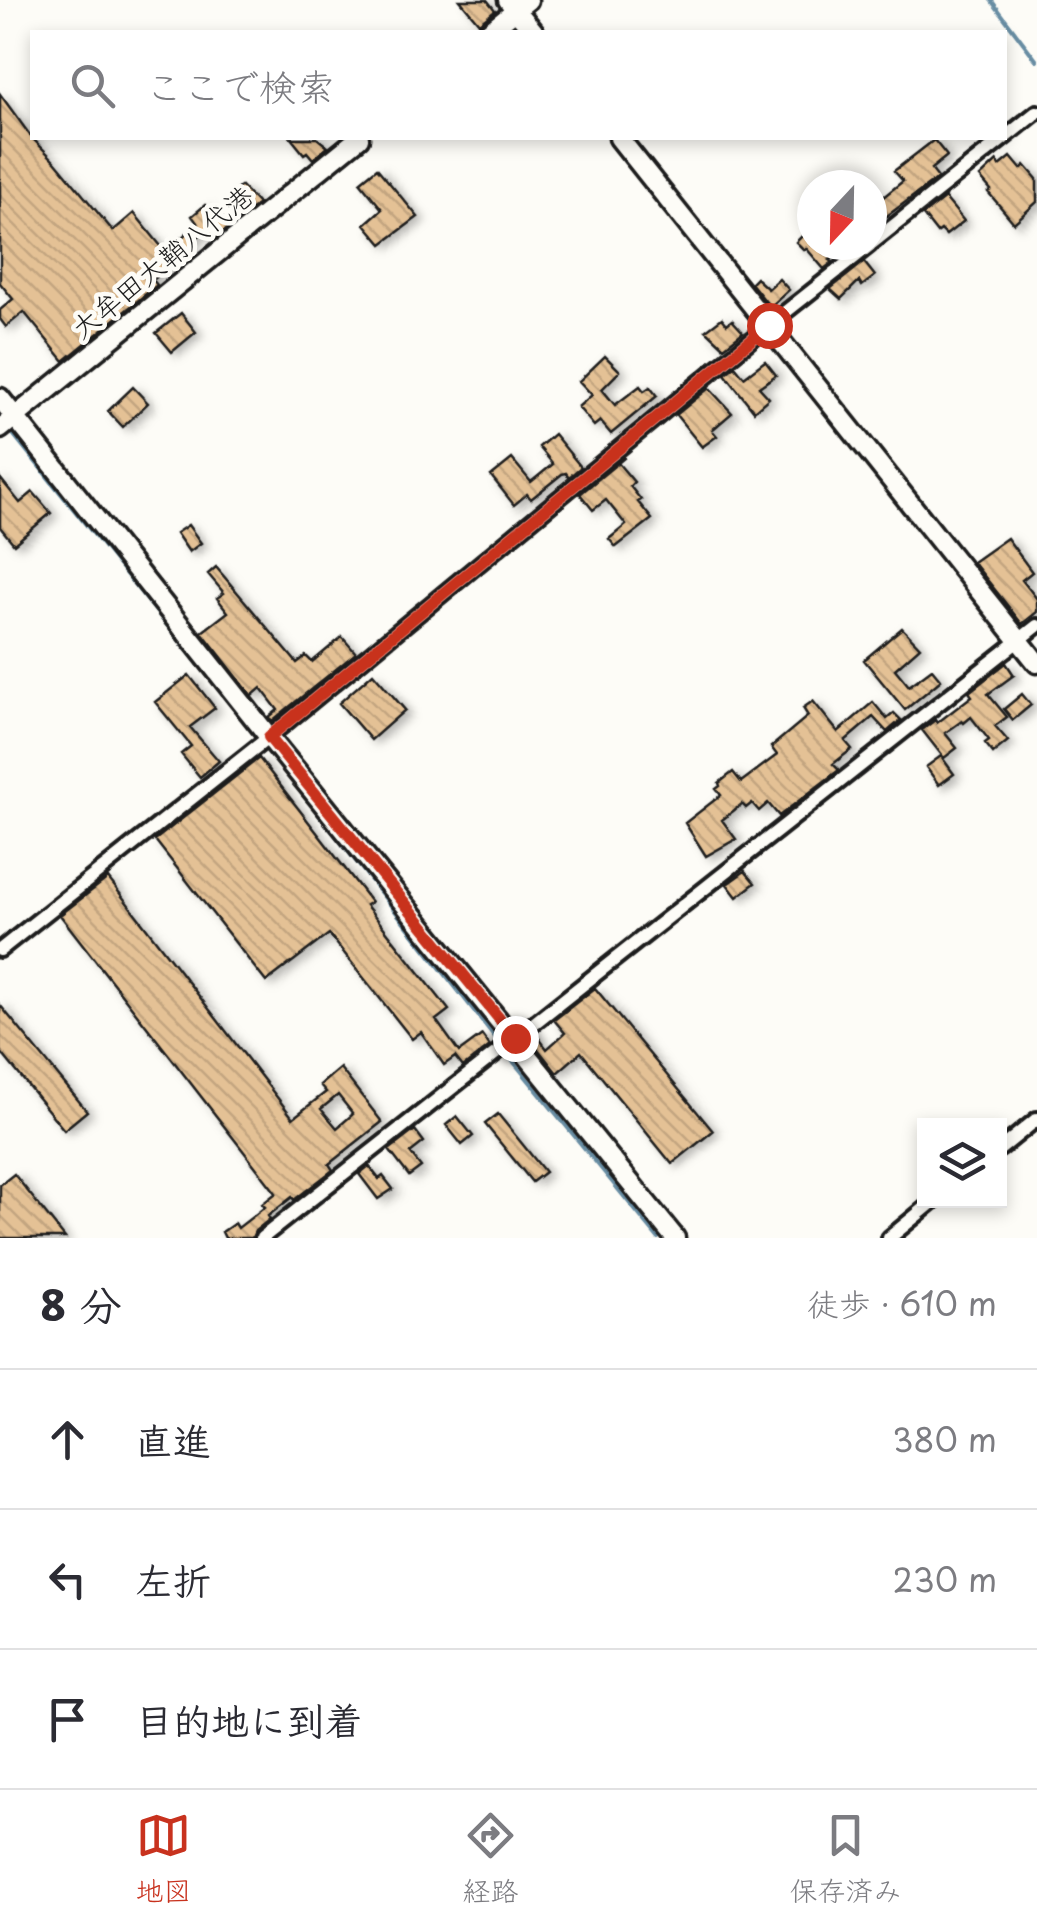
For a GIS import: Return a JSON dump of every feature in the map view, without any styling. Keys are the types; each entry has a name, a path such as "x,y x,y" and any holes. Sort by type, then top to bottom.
{"street":[{"path":"490,30 518,3 533,30"},
{"path":"1007,136 1037,112"},
{"name":"大牟田大鞘八代港","path":"7,423 357,140"},
{"path":"621,140 1037,664"},
{"path":"887,231 1002,140"},
{"path":"0,950 269,737 851,260"},
{"path":"0,398 7,423 269,737 676,1238"},
{"path":"262,1238 1037,626"},
{"path":"1007,1143 1037,1119"},
{"path":"889,1238 925,1208"}],"building":[{"path":"460,0 487,0 495,10 479,23"},
{"path":"0,94 30,140 55,161 113,231 134,213 165,251 198,224 192,216 205,205 219,221 235,207 227,198 241,186 258,204 214,240 205,231 153,280 157,285 64,361 24,312 6,327 0,310 13,299 0,283"},
{"path":"293,140 319,140 328,147 313,159 307,152 304,154"},
{"path":"934,140 947,156 931,169 938,178 887,216 887,194 903,181 894,171"},
{"path":"1011,157 1037,179 1037,202 1014,223 980,177 997,161 1000,166"},
{"path":"377,168 418,217 382,244 365,224 382,209 360,182"},
{"path":"945,198 964,221 946,235 941,230 937,233 923,215"},
{"path":"816,260 833,262 824,269"},
{"path":"864,262 875,276 862,286 859,281 841,299 830,289"},
{"path":"756,278 768,289 779,279 789,290 770,307 751,283"},
{"path":"181,313 196,332 172,352 156,333"},
{"path":"722,318 727,324 732,320 743,332 724,347 706,330"},
{"path":"605,356 620,371 602,389 615,405 640,386 644,391 650,387 657,396 611,434 600,421 594,426 578,407 592,395 579,381"},
{"path":"765,361 776,375 759,387 769,398 754,411 725,374 735,366 744,377"},
{"path":"133,387 148,403 123,427 108,411"},
{"path":"709,388 732,413 712,430 717,436 702,447 676,415"},
{"path":"554,434 581,467 569,477 562,474 531,499 527,494 514,505 491,476 512,459 531,482 553,464 539,447"},
{"path":"625,457 618,463 634,482 630,486 652,519 616,547 609,539 626,525 606,500 593,510 580,494"},
{"path":"0,478 20,503 33,492 51,513 14,544 0,527"},
{"path":"188,525 201,543 189,552 176,533"},
{"path":"1007,538 1032,572 1022,580 1037,599 1037,612 1022,624 973,562"},
{"path":"216,567 297,663 306,656 312,662 342,637 356,653 272,721 269,717 278,710 261,688 252,696 202,632 228,612 217,598 224,593 208,574"},
{"path":"902,628 920,647 895,669 909,686 932,669 941,680 905,710 864,660"},
{"path":"1006,663 1014,675 988,694 1007,717 995,726 1008,741 993,753 985,743 989,740 971,717 945,733 957,748 944,758 922,730 972,696 969,692"},
{"path":"373,673 405,710 371,740 339,703"},
{"path":"189,675 215,708 190,727 219,761 200,777 181,754 191,746 155,702"},
{"path":"1022,694 1031,705 1013,720 1004,709"},
{"path":"813,701 838,732 873,702 887,719 894,713 901,720 887,732 873,717 845,741 852,749 833,764 839,770 779,816 768,803 759,811 752,803 746,808 742,804 722,820 736,839 706,856 685,823 721,795 716,789 719,783 733,772 741,782 777,755 771,747 808,716 803,708"},
{"path":"941,756 954,774 939,785 926,767"},
{"path":"259,758 371,902 366,905 449,1010 436,1020 459,1052 482,1035 490,1046 463,1067 455,1057 444,1065 421,1032 412,1039 329,934 266,982 155,840"},
{"path":"745,871 755,883 737,897 727,884"},
{"path":"108,878 293,1118 326,1092 320,1085 340,1068 382,1122 329,1164 333,1170 268,1216 270,1219 252,1238 225,1238 222,1232 235,1223 238,1228 276,1193 60,915","holes":["338,1095 353,1114 337,1128 321,1109"]},
{"path":"595,988 713,1131 672,1164 581,1052 557,1073 530,1039 536,1034 547,1049 565,1033 554,1020"},
{"path":"0,1005 87,1111 64,1130 0,1051"},
{"path":"498,1114 545,1172 532,1182 485,1124"},
{"path":"457,1116 473,1136 462,1145 446,1125"},
{"path":"415,1130 424,1142 410,1153 421,1167 409,1176 389,1150"},
{"path":"369,1166 393,1189 378,1199 359,1174"},
{"path":"14,1174 65,1238 0,1238 0,1185"}],"waterway":[{"path":"991,0 1037,61"},
{"path":"9,429 257,737"},
{"path":"267,749 498,1041"},
{"path":"508,1055 658,1238"}],"route":[{"path":"515,1038 269,737 769,325"}]}
